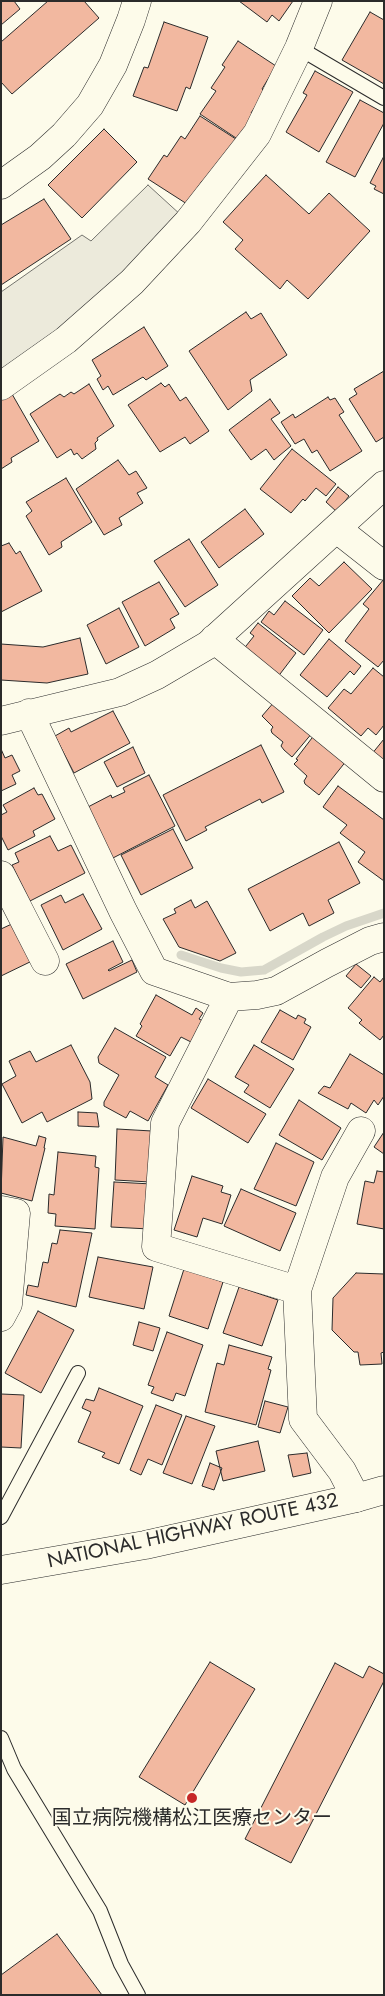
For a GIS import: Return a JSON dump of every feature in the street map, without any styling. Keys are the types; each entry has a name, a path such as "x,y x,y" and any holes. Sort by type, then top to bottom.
{"main road":[{"path":"1,185 40,157 58,141 90,105 113,65 137,1"},
{"path":"1,386 66,340 132,282 188,222 257,134 299,48 318,1"},
{"path":"1,721 120,692 157,675 208,645 384,486"},
{"path":"336,529 384,566"},
{"path":"214,639 384,778"},
{"path":"29,713 123,911 154,971 230,997 257,995 276,991 370,941 384,938"},
{"path":"5,892 45,962"},
{"path":"230,997 164,1123 156,1246 297,1290"},
{"path":"356,1498 342,1470 303,1418 297,1290 335,1177 361,1131"},
{"path":"1,1210 16,1213 8,1304 1,1317"},
{"name":"NATIONAL HIGHWAY ROUTE 432","path":"1,1570 145,1545 356,1498 384,1490"}],"lane":[{"path":"299,48 384,98"},
{"path":"1,1516 78,1373"},
{"path":"1,1738 14,1769 100,1910 121,1964 138,1995"}],"shaded area":[{"path":"148,185 182,216 166,235 58,333 1,373 1,292 82,235 91,241"}],"building":[{"path":"1,1 14,1 20,9 1,25"},
{"path":"48,1 84,1 99,18 12,94 1,82 1,42"},
{"path":"239,1 293,1 279,21 272,15 267,22"},
{"path":"370,12 384,20 384,84 342,60"},
{"path":"164,22 208,37 190,89 186,87 177,111 133,96 144,67 148,68"},
{"path":"238,41 276,66 262,89 265,92 251,113 255,115 239,140 200,114 216,91 211,88 225,67 222,65"},
{"path":"315,71 353,92 319,152 286,132 307,95 303,93"},
{"path":"360,100 384,113 384,123 355,177 326,162"},
{"path":"200,116 239,141 206,183 202,181 187,204 148,179 164,155 167,157 181,136 185,139"},
{"path":"104,129 137,162 82,218 48,185"},
{"path":"384,156 384,194 374,189 376,186 370,183"},
{"path":"266,175 309,214 329,193 370,231 308,299 287,280 280,289 235,249 243,240 223,222"},
{"path":"44,199 71,239 1,285 1,225"},
{"path":"246,312 251,319 261,313 287,355 250,380 252,391 228,410 189,351"},
{"path":"144,327 168,366 146,380 143,377 113,395 108,386 103,390 97,379 101,376 92,360"},
{"path":"384,371 384,437 376,442 349,399 357,394 354,389"},
{"path":"161,383 165,387 169,384 180,401 186,397 209,431 190,444 185,437 160,452 128,405"},
{"path":"89,384 114,426 97,438 98,440 95,443 96,449 82,459 77,453 74,455 71,449 57,458 30,414 60,394 64,397 71,392 74,394"},
{"path":"12,394 39,441 11,458 12,462 1,469 1,400"},
{"path":"328,397 330,400 335,398 344,412 339,415 362,451 330,471 317,450 312,453 304,439 295,444 281,422 293,414 295,418"},
{"path":"270,399 280,413 271,419 291,446 274,460 266,449 251,460 229,430"},
{"path":"292,449 336,484 326,496 316,488 291,513 260,489"},
{"path":"118,460 129,475 136,471 147,488 137,493 143,503 119,518 122,525 104,535 76,489"},
{"path":"66,478 92,522 61,542 62,547 49,555 26,516 32,511 26,502"},
{"path":"338,487 349,496 337,512 326,502"},
{"path":"245,509 264,534 219,568 201,542"},
{"path":"189,539 218,585 185,607 154,561"},
{"path":"9,543 16,554 20,551 42,591 1,612 1,546"},
{"path":"344,562 372,589 329,633 292,596 310,578 319,586"},
{"path":"384,579 384,660 378,667 345,641 369,609 363,604"},
{"path":"159,582 179,614 170,619 175,628 145,646 122,602"},
{"path":"285,601 323,630 304,655 261,622 269,611 274,615"},
{"path":"119,608 139,647 106,664 87,625"},
{"path":"258,623 296,653 277,678 242,651 254,636 250,633"},
{"path":"80,638 88,674 47,683 1,680 1,644 43,647"},
{"path":"329,639 361,666 354,675 350,671 327,697 300,675"},
{"path":"373,668 384,677 384,725 376,735 368,728 361,736 328,708 344,689 351,694"},
{"path":"275,701 313,732 292,757 281,746 283,742 272,733 273,727 262,716"},
{"path":"113,711 130,743 74,773 55,736 69,728 71,732"},
{"path":"315,734 347,760 319,795 305,784 304,781 307,776 294,764"},
{"path":"384,739 384,766 371,755"},
{"path":"261,745 284,792 262,803 260,799 205,827 207,830 186,841 163,795"},
{"path":"133,747 145,773 117,787 104,762"},
{"path":"1,749 5,758 12,755 20,771 12,775 16,784 1,791"},
{"path":"149,775 175,826 111,859 86,808 111,795 112,798 125,792 123,788"},
{"path":"338,786 384,820 384,881 358,862 365,852 340,833 347,825 323,807"},
{"path":"34,788 38,795 42,794 55,819 33,831 35,836 8,850 1,836 1,815 7,812 3,805"},
{"path":"173,829 193,868 141,895 121,855"},
{"path":"50,836 58,851 71,845 85,873 30,901 12,865 19,862 15,853"},
{"path":"339,842 360,883 328,900 334,913 309,926 303,913 270,931 248,889"},
{"path":"83,894 102,929 63,950 41,905 61,895 65,903"},
{"path":"191,900 195,908 207,901 236,953 220,961 179,947 163,919 176,913 174,909"},
{"path":"16,922 34,960 1,976 1,929"},
{"path":"113,941 123,962 108,970 132,960 137,972 83,999 66,964"},
{"path":"356,964 371,976 361,988 346,976"},
{"path":"374,977 380,982 384,977 384,1035 380,1040 359,1023 362,1020 348,1008"},
{"path":"156,995 192,1015 196,1008 203,1013 199,1019 205,1022 193,1043 181,1037 170,1056 136,1036 142,1026 140,1024"},
{"path":"280,1010 296,1019 298,1015 306,1019 304,1023 311,1027 293,1060 261,1042"},
{"path":"115,1028 166,1057 155,1077 168,1085 148,1121 130,1111 126,1118 104,1106 104,1102 119,1075 99,1063 98,1057"},
{"path":"71,1045 90,1082 92,1099 47,1122 42,1112 22,1123 2,1084 16,1076 9,1061 30,1051 36,1062"},
{"path":"254,1045 294,1069 270,1108 244,1092 249,1085 235,1077"},
{"path":"350,1054 384,1075 384,1096 378,1105 374,1100 366,1113 351,1103 348,1109 318,1093 324,1086 330,1088"},
{"path":"208,1079 266,1114 248,1143 191,1108"},
{"path":"299,1100 341,1128 322,1160 279,1135"},
{"path":"78,1112 97,1113 99,1127 78,1126"},
{"path":"117,1129 152,1131 150,1182 115,1180"},
{"path":"384,1132 384,1154 374,1147"},
{"path":"39,1136 46,1138 45,1148 32,1201 1,1193 3,1137 36,1146"},
{"path":"276,1143 314,1162 296,1206 254,1189"},
{"path":"58,1152 96,1156 95,1167 99,1168 95,1229 55,1226 56,1214 48,1213 49,1194 54,1195"},
{"path":"377,1171 384,1172 384,1229 357,1224 365,1181 374,1183"},
{"path":"192,1176 223,1186 221,1192 231,1195 222,1224 203,1218 197,1237 174,1230"},
{"path":"114,1182 152,1184 149,1229 111,1227"},
{"path":"241,1189 296,1213 280,1251 224,1226"},
{"path":"60,1230 92,1233 76,1307 26,1295 28,1285 38,1287 43,1262 48,1263 52,1243 57,1244"},
{"path":"98,1257 153,1267 144,1309 89,1297"},
{"path":"184,1269 223,1282 208,1329 169,1316"},
{"path":"356,1273 384,1274 384,1352 381,1353 382,1364 360,1365 358,1352 354,1352 332,1330 333,1298"},
{"path":"239,1287 278,1300 262,1346 223,1333"},
{"path":"38,1311 74,1330 41,1393 5,1373"},
{"path":"139,1322 160,1328 153,1351 133,1345"},
{"path":"167,1332 203,1345 185,1396 176,1393 173,1401 151,1393 154,1387 148,1385"},
{"path":"229,1345 272,1357 268,1369 271,1370 256,1425 205,1412 217,1363 224,1365"},
{"path":"99,1388 143,1406 119,1464 102,1457 105,1453 78,1442 91,1412 82,1408 86,1399 94,1401"},
{"path":"1,1394 24,1395 21,1448 1,1447"},
{"path":"265,1401 288,1407 280,1433 258,1427"},
{"path":"156,1405 182,1415 162,1465 148,1459 141,1475 130,1470"},
{"path":"186,1416 215,1426 192,1484 163,1473"},
{"path":"258,1441 265,1471 223,1481 216,1451"},
{"path":"307,1453 311,1473 293,1477 288,1455"},
{"path":"210,1463 222,1468 214,1490 202,1486"},
{"path":"210,1662 255,1689 185,1805 139,1777"},
{"path":"335,1663 363,1678 369,1666 384,1674 384,1681 291,1863 245,1839"},
{"path":"57,1934 102,1995 1,1995 1,1975"}],"waterway":[{"path":"181,955 221,968 241,972 264,970 346,926 384,913"}],"place":[{"name":"国立病院機構松江医療センター","path":"192,1798"}]}
